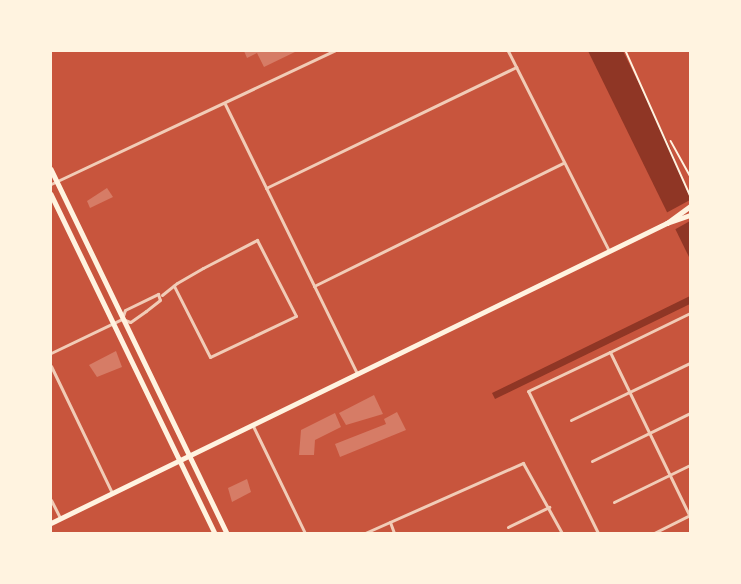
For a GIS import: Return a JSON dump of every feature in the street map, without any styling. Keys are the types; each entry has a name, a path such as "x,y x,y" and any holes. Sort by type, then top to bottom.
{"main road":[{"path":"51,169 227,533"},
{"path":"51,194 215,533"},
{"path":"667,223 690,206"},
{"path":"51,522 667,223 690,215"}],"street":[{"path":"51,184 58,183 334,51"},
{"path":"508,51 609,251"},
{"path":"265,188 516,67"},
{"path":"225,104 357,373"},
{"path":"314,286 563,163"},
{"path":"51,352 122,319 130,322 174,286 257,240 296,316 210,357 174,286"},
{"path":"122,319 124,310 162,295"},
{"path":"598,533 528,391 690,313"},
{"path":"610,352 690,516 654,533"},
{"path":"571,420 690,363"},
{"path":"51,366 112,493"},
{"path":"592,461 690,413"},
{"path":"252,424 305,533"},
{"path":"365,533 523,463 562,533"},
{"path":"614,502 690,465"},
{"path":"51,500 60,518"},
{"path":"508,527 549,507"},
{"path":"390,522 394,533"}],"path":[{"path":"626,51 668,138 690,195"},
{"path":"668,138 690,175"}],"shaded area":[{"path":"588,51 623,51 670,147 690,198 690,259"},
{"path":"690,296 690,304 495,399 492,393"}],"pier":[{"path":"690,200 690,221 674,230 666,213"}],"building":[{"path":"244,51 297,51 264,67 257,53 247,58"},
{"path":"107,188 113,197 90,208 87,201"},
{"path":"116,351 122,367 97,377 89,365"},
{"path":"374,395 383,414 346,425 339,413"},
{"path":"397,412 406,430 340,457 335,444 386,424 384,419"},
{"path":"335,413 341,427 315,440 314,455 299,455 301,430"},
{"path":"247,479 251,492 232,502 228,488"}]}
